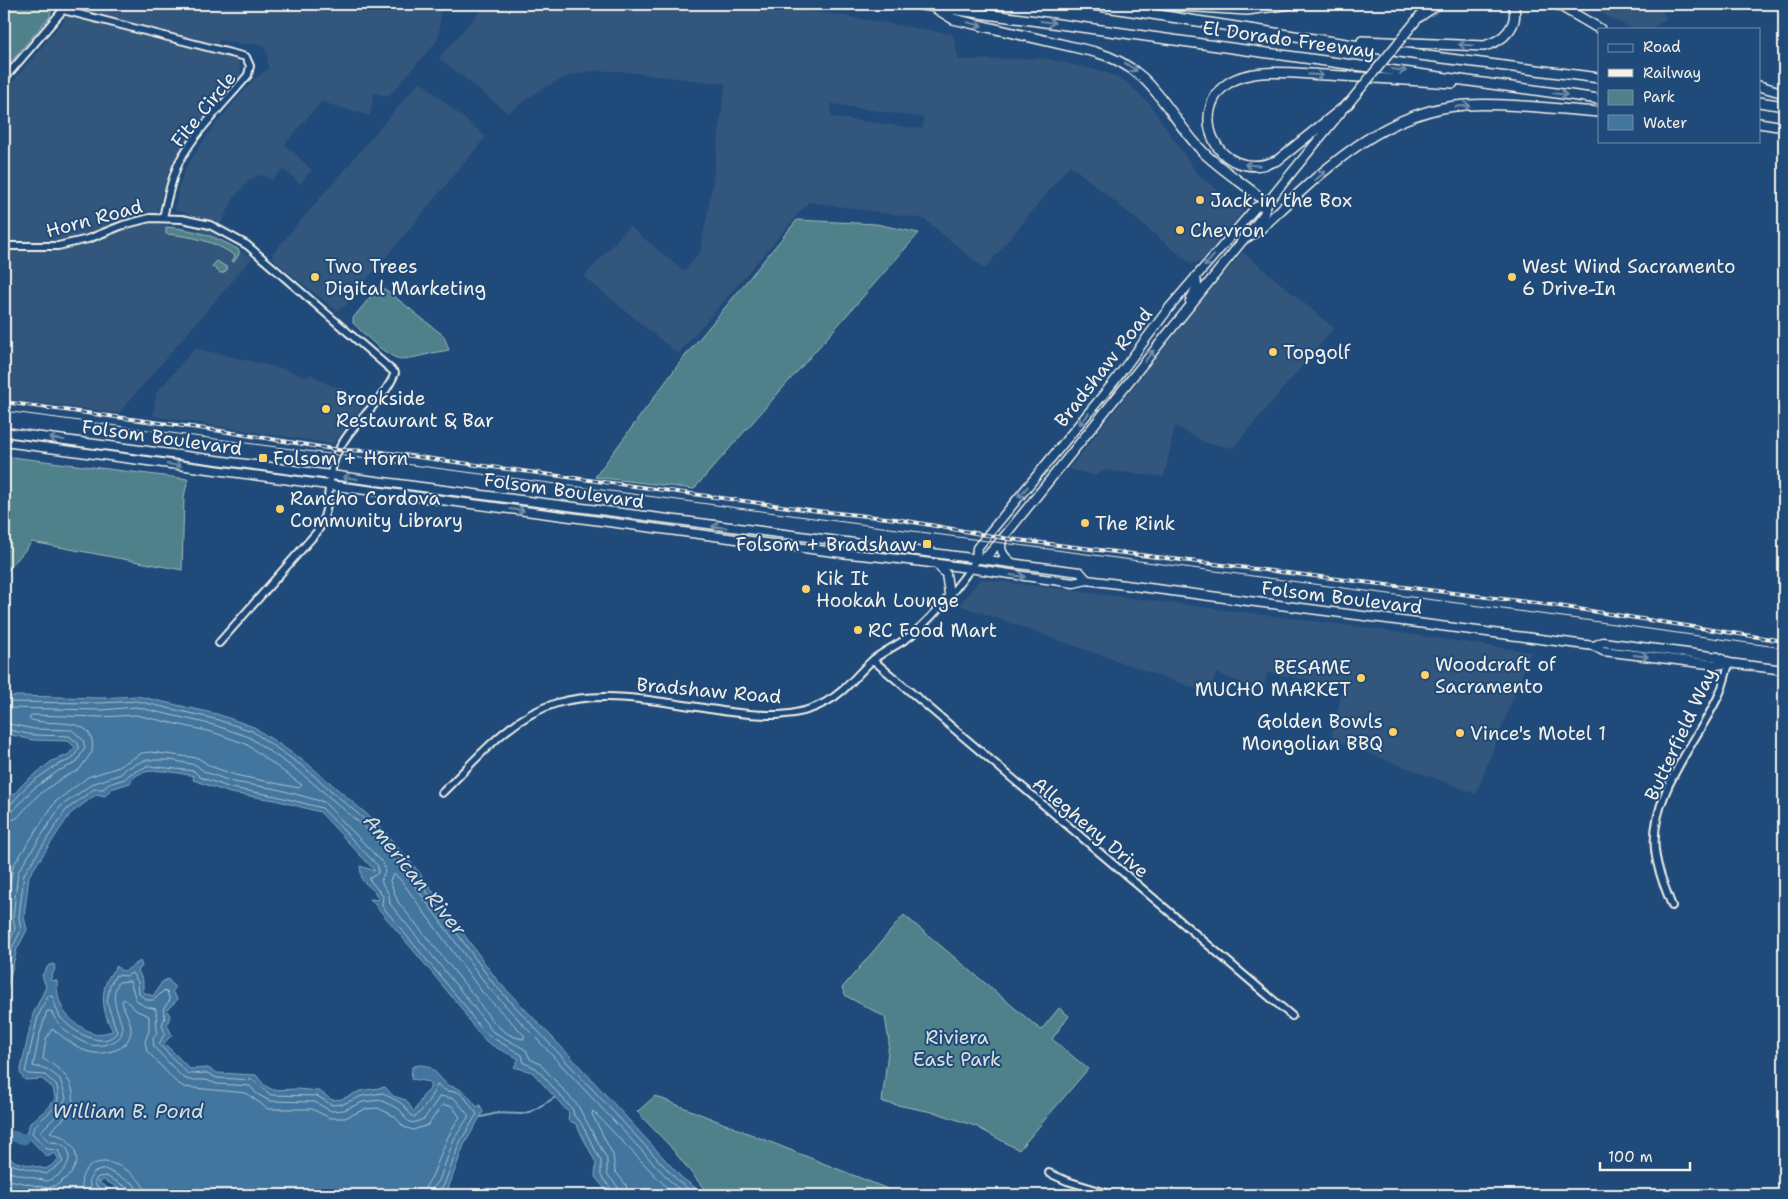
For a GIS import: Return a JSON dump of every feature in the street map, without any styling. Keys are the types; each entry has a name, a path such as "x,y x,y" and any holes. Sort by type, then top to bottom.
{"highway":[{"name":"El Dorado Freeway","path":"914,4 1598,99"},
{"name":"El Dorado Freeway","path":"1086,4 1419,55 1598,78"},
{"path":"1150,4 1247,10 1290,4"},
{"path":"1419,18 1438,4"},
{"path":"1324,40 1484,46 1496,42 1507,34 1514,22 1514,4"},
{"path":"1557,4 1598,28"},
{"path":"930,6 953,19 1114,57 1132,67 1148,81 1204,152 1267,203"},
{"path":"1349,103 1278,160 1265,166 1249,167 1235,162 1223,154 1214,142 1210,128 1210,113 1214,99 1224,87 1236,79 1250,75 1283,73 1521,88"},
{"path":"1760,86 1784,93"},
{"path":"1760,102 1784,106"},
{"path":"1242,240 1258,230 1353,148 1381,130 1411,117 1465,105 1598,112"},
{"path":"1760,123 1784,127"},
{"path":"1760,129 1784,132"}],"main road":[{"name":"Bradshaw Road","path":"1267,203 1256,207 1169,308 1113,384 980,544 977,548 976,560 986,556 1003,538 1264,214 1267,203 1430,4"},
{"path":"1177,322 1194,294 1197,286 1196,276"},
{"name":"Folsom Boulevard","path":"4,432 498,498 1080,572 1087,580"},
{"name":"Folsom Boulevard","path":"4,442 849,554 936,563 970,570 1074,583 1087,580 1594,646 1603,650 1717,665 1729,663 1784,670"},
{"path":"108,456 112,452 143,456 155,453"},
{"path":"208,469 219,464 246,467 250,465"},
{"path":"449,501 452,498 461,498 494,502 498,498"},
{"path":"1003,538 1001,547 1003,555 1012,563"},
{"path":"936,563 946,574 949,594"}],"street":[{"name":"Fite Circle","path":"4,79 63,10 246,57 250,64 248,75 195,138 179,163 169,190 163,218"},
{"name":"Horn Road","path":"4,246 58,246 88,238 136,221 163,218 182,219 210,225 242,241 395,373 391,384 356,424 336,455 325,518 317,532 219,643"},
{"name":"Bradshaw Road","path":"442,793 508,730 533,713 556,704 585,697 610,697 755,715 795,713 815,708 835,697 853,682 873,660 914,633 970,570 976,560"},
{"name":"Allegheny Drive","path":"873,660 1292,1016"},
{"name":"Butterfield Way","path":"1672,906 1657,860 1655,840 1657,818 1666,792 1717,700 1729,663"},
{"path":"1049,1173 1067,1181 1113,1195"}],"shaded area":[{"path":"55,4 442,4 438,40 388,97 374,93 370,116 321,102 285,144 312,170 300,184 283,169 272,180 262,175 249,180 234,198 221,223 217,237 252,258 119,413 4,399 4,92 65,19","holes":["219,40 242,44 260,44 267,52 268,69 254,79 211,130 186,167 178,189 175,210 203,218 201,230 160,225 158,210 169,171 184,146 241,74 239,61 216,54"]},
{"path":"483,4 770,4 953,34 959,60 1044,58 1105,72 1125,81 1149,103 1197,173 1243,211 1201,261 1191,264 1070,165 985,269 924,219 809,202 678,354 584,277 629,226 684,271 700,252 712,187 725,84 618,71 592,71 569,76 541,89 508,113 439,58 480,11","holes":["831,104 924,118 922,129 831,117"]},
{"path":"1584,4 1656,4 1667,18 1653,28 1630,28"},
{"path":"420,81 486,137 345,306 337,311 283,268 274,260 272,254"},
{"path":"1243,252 1334,328 1233,448 1206,443 1175,426 1164,477 1102,470 1097,476 1069,469 1198,304"},
{"path":"195,348 285,369 306,377 311,374 331,386 341,387 363,406 333,444 153,416 156,393"},
{"path":"980,579 1362,627 1531,652 1476,794 1331,739 1343,686 1267,673 1263,692 1217,673 1208,693 959,605"}],"green space":[{"path":"4,4 52,4 50,16 4,70"},
{"path":"797,220 876,224 919,233 694,489 595,477 681,361"},
{"path":"166,227 186,229 213,237 239,250 239,254 234,262 232,261 235,256 227,251 211,243 194,238 166,234"},
{"path":"217,261 228,268 224,273 220,273 212,266"},
{"path":"380,285 444,336 449,350 403,359 397,358 384,351 363,333 353,323 353,318"},
{"path":"4,456 188,479 184,497 182,570 32,542 4,575"},
{"name":"Riviera East Park","path":"904,915 1041,1030 1059,1008 1069,1016 1052,1039 1088,1069 1019,1150 975,1126 937,1113 882,1102 889,1042 885,1017 846,996 842,988"},
{"path":"655,1096 903,1195 709,1195 669,1145 637,1112"}],"water":[{"name":"American River","path":"137,696 217,714 254,727 308,764 376,822 418,871 497,980 572,1058 682,1178 702,1195 610,1195 595,1177 596,1163 576,1124 568,1120 569,1113 532,1072 514,1067 519,1059 493,1046 477,1032 457,1003 370,899 379,900 374,891 362,880 360,866 375,871 320,812 275,800 230,793 193,780 194,776 159,771 142,773 130,783 111,789 105,796 97,794 70,814 29,876 24,917 27,930 17,949 4,1001 4,805 25,782 52,761 68,755 75,747 68,741 32,740 4,733 4,697 100,698"},
{"name":"William B. Pond","path":"140,961 142,966 138,971 143,981 143,992 153,996 162,982 168,979 175,988 172,992 178,999 167,1010 170,1016 167,1025 172,1035 164,1043 190,1069 208,1068 217,1073 256,1075 264,1085 273,1090 297,1089 319,1091 332,1100 342,1099 360,1091 385,1087 393,1096 406,1100 414,1112 423,1096 430,1089 430,1082 411,1079 412,1067 424,1065 429,1067 449,1086 462,1091 477,1107 480,1105 483,1112 464,1145 448,1189 441,1195 131,1195 104,1180 98,1182 119,1195 4,1195 4,1162 9,1157 16,1162 46,1169 59,1160 55,1153 47,1157 30,1139 24,1139 30,1123 50,1106 55,1098 53,1088 42,1079 25,1080 20,1073 33,1014 46,987 42,975 49,965 54,964 55,969 50,980 57,981 59,1001 62,1008 72,1020 96,1035 113,1031 106,1014 103,997 104,989 111,973 117,966 120,970 125,971"}],"waterway":[{"path":"481,1117 498,1113 522,1114 532,1111 554,1098"},
{"path":"4,1134 24,1139"}],"tram line":[{"path":"4,411 1578,619 1784,648"}],"railway":[{"path":"4,402 221,431 339,450 374,451 818,511 896,519 1009,539 1552,605 1784,641"}],"place":[{"name":"Jack in the Box","path":"1200,200"},
{"name":"Chevron","path":"1180,230"},
{"name":"Two Trees Digital Marketing","path":"315,277"},
{"name":"West Wind Sacramento 6 Drive-In","path":"1512,277"},
{"name":"Topgolf","path":"1273,352"},
{"name":"Brookside Restaurant & Bar","path":"326,409"},
{"name":"Folsom + Horn","path":"263,458"},
{"name":"Rancho Cordova Community Library","path":"280,509"},
{"name":"The Rink","path":"1085,523"},
{"name":"Folsom + Bradshaw","path":"927,544"},
{"name":"Kik It Hookah Lounge","path":"806,589"},
{"name":"RC Food Mart","path":"858,630"},
{"name":"Woodcraft of Sacramento","path":"1425,675"},
{"name":"BESAME MUCHO MARKET","path":"1361,678"},
{"name":"Golden Bowls Mongolian BBQ","path":"1393,732"},
{"name":"Vince's Motel 1","path":"1460,733"}]}
